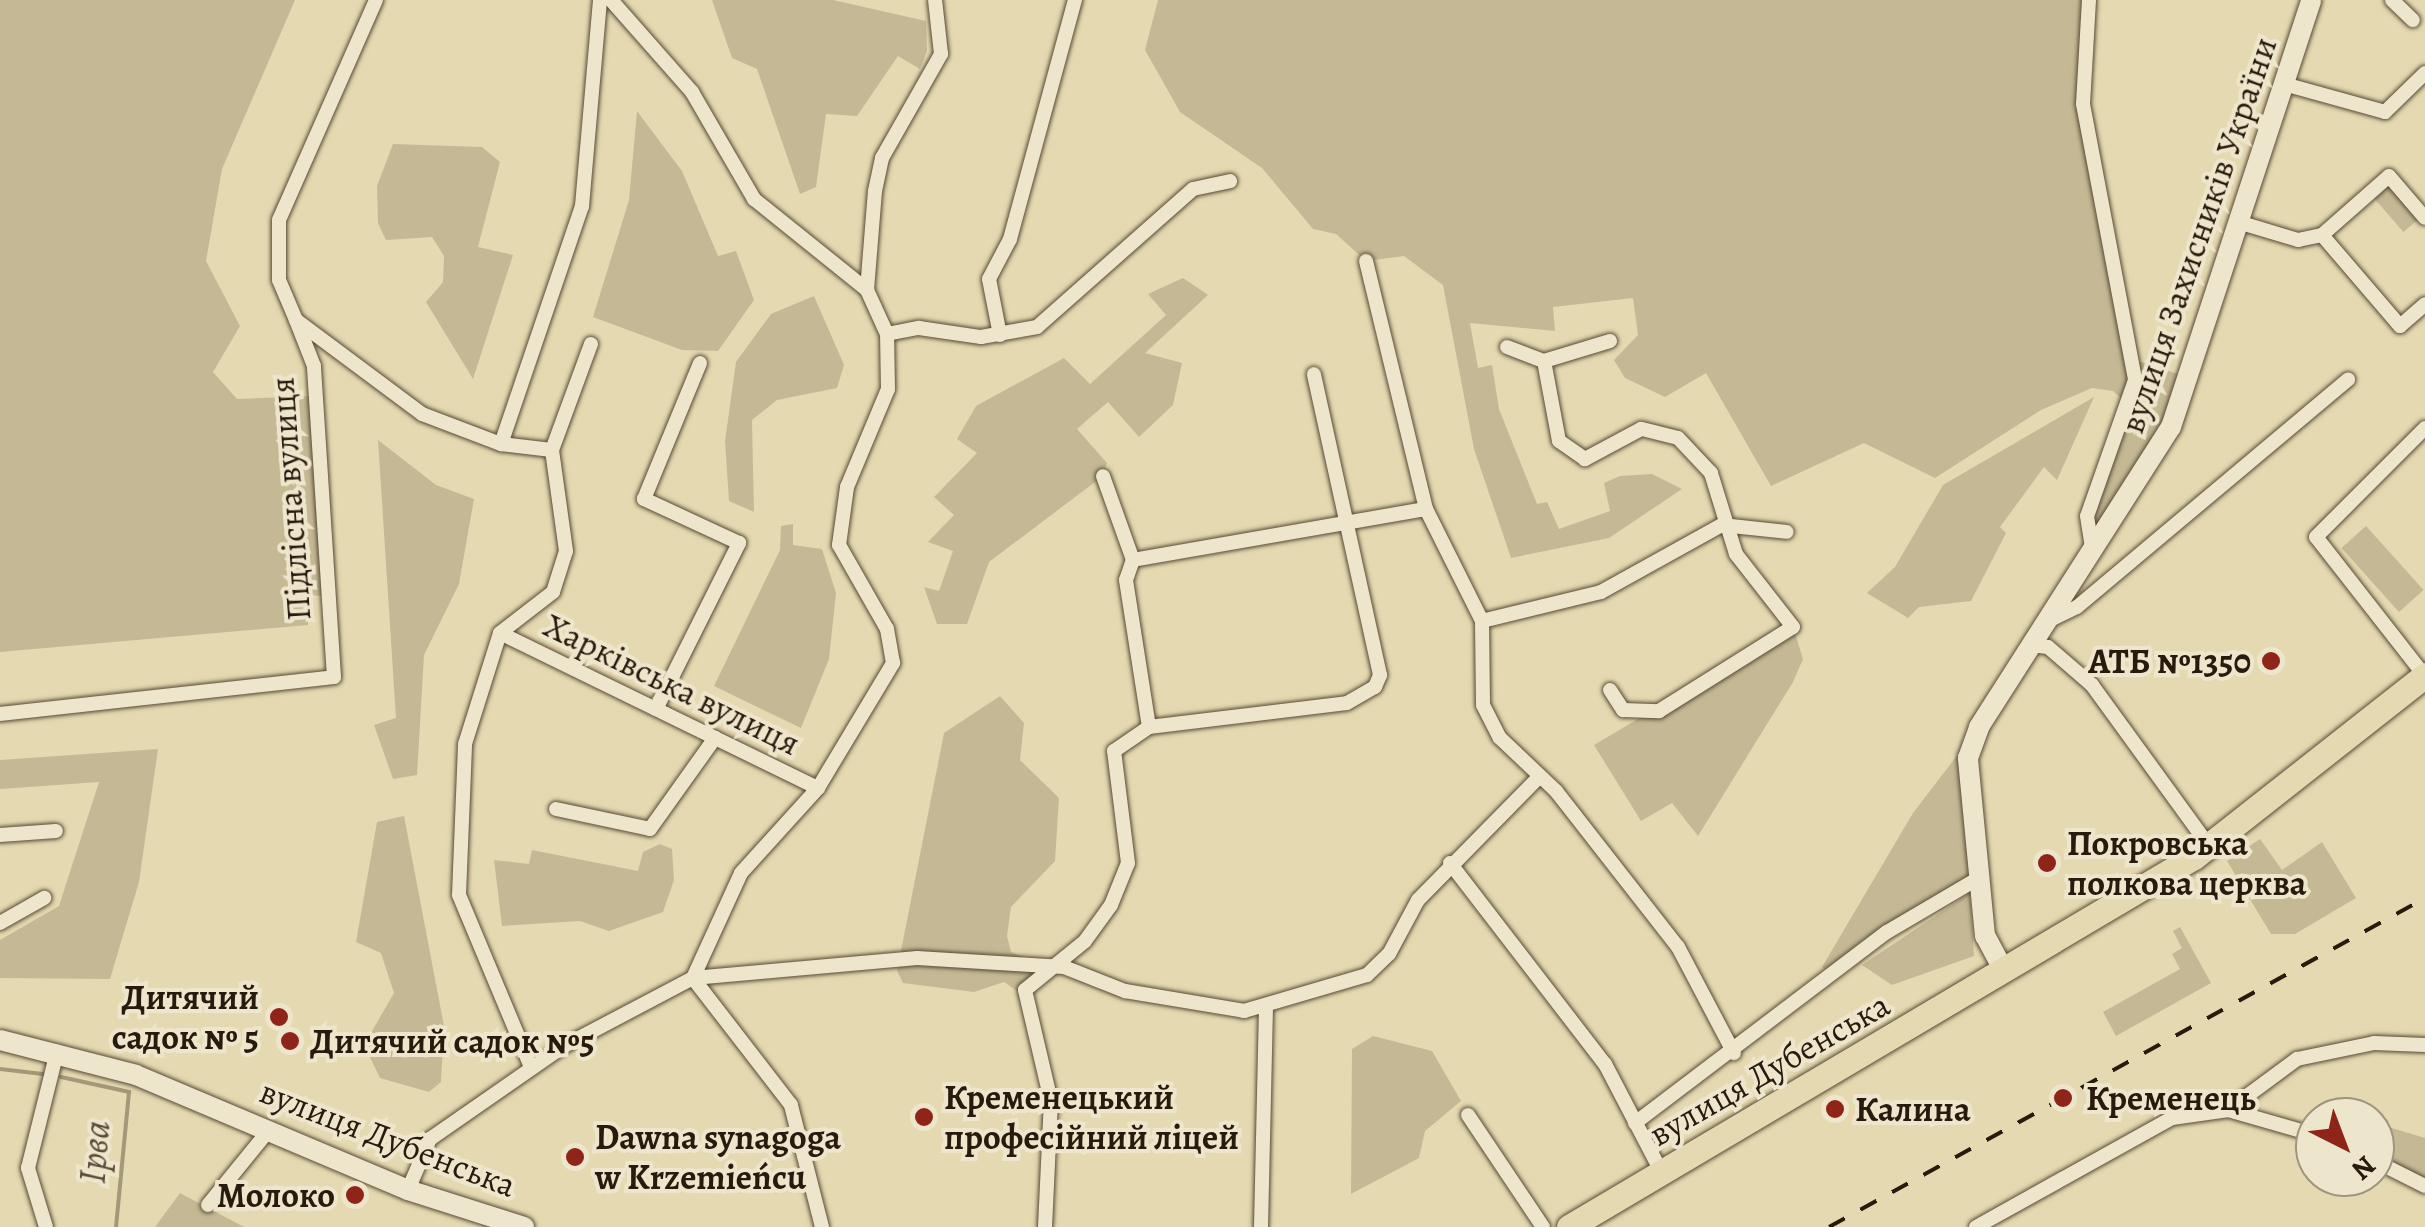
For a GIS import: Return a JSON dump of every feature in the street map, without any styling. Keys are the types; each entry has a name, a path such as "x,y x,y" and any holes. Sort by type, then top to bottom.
{"highway":[{"name":"вулиця Дубенська","path":"1569,1227 2209,846 2425,675"}],"street":[{"name":"Підлісна вулиця","path":"0,714 334,676 314,366 272,259 274,237 376,0"},
{"path":"501,444 582,206 599,54 600,0"},
{"path":"611,0 692,92 754,199 867,290 887,334 882,418 847,487 839,545 888,629 893,663 818,788 741,873 693,978"},
{"path":"867,290 882,158 941,54 934,0"},
{"path":"1000,335 989,279 1010,239 1075,0"},
{"path":"2089,0 2083,104 2135,380 2087,516 2093,554"},
{"name":"вулиця Захисників України","path":"2004,971 1985,936 1968,758 2031,646 2171,427 2311,0"},
{"path":"2392,0 2412,20"},
{"path":"2284,84 2386,112 2425,73"},
{"path":"2238,222 2298,240 2322,235 2389,176 2425,218"},
{"path":"887,334 1000,335 1057,314 1193,188 1230,181"},
{"path":"2322,235 2400,326 2425,304"},
{"path":"1366,261 1426,509 1482,622 1483,705 1538,778 1666,931 1734,1053"},
{"path":"296,320 422,414 501,444 552,450"},
{"path":"1508,347 1544,361 1610,341"},
{"path":"531,1067 459,895 465,744 500,633 553,592 566,551 552,450 590,344"},
{"path":"1544,361 1548,413 1573,457 1602,456 1641,429 1658,428 1711,472 1722,525 1793,627 1659,711 1623,710 1610,690"},
{"path":"656,709 739,543 644,499 700,362"},
{"path":"1045,1227 1051,1101 1024,1012 1025,990 1086,941 1111,905 1128,864 1114,750 1149,728 1347,703 1375,688 1314,374"},
{"path":"2048,620 2077,607 2348,380"},
{"path":"2425,428 2316,537 2425,675"},
{"path":"1103,476 1133,560 1126,580 1149,728"},
{"path":"1133,560 1426,509"},
{"path":"1482,622 1601,592 1722,525 1787,532"},
{"name":"Харківська вулиця","path":"500,633 818,788"},
{"path":"2031,646 2048,646 2092,685 2209,846"},
{"path":"556,809 650,828 715,738"},
{"path":"408,1190 430,1139 531,1067 693,978 917,958 1047,970 1222,1011 1266,1006 1366,975 1450,864 1538,778"},
{"path":"0,836 56,831"},
{"path":"1450,864 1605,1064 1662,1173"},
{"path":"1635,1123 1734,1053 1887,932 1982,876"},
{"path":"0,923 44,898"},
{"path":"693,978 792,1105 822,1227"},
{"path":"1261,1227 1266,1006"},
{"name":"вулиця Дубенська","path":"0,1040 57,1052 269,1130 408,1190 524,1227"},
{"path":"2228,1110 2324,1049 2425,1045"},
{"path":"46,1227 28,1168 57,1052"},
{"path":"1976,1227 2172,1118 2228,1110 2295,1129"},
{"path":"1468,1116 1544,1227"},
{"path":"208,1205 269,1130"},
{"path":"2395,1171 2425,1186"}],"shaded area":[{"path":"0,0 295,0 222,169 206,261 240,326 213,372 237,399 313,396 326,597 307,594 308,625 0,652"},
{"path":"712,0 833,0 926,21 927,51 920,69 898,56 857,116 826,114 816,187 800,194 757,69 732,58"},
{"path":"1158,0 2089,0 2083,104 2132,359 2187,377 2108,533 2087,516 2130,406 2113,391 2092,388 2041,410 1935,478 1864,443 1771,486 1706,373 1665,397 1625,378 1614,360 1638,335 1633,298 1553,307 1555,331 1470,323 1478,368 1492,365 1499,409 1537,504 1547,502 1559,529 1610,511 1604,483 1620,476 1652,474 1682,489 1609,538 1511,558 1474,449 1443,285 1404,256 1366,261 1336,234 1313,229 1262,168 1180,112 1145,50"},
{"path":"637,111 682,171 718,256 736,251 754,300 718,351 682,350 593,317 629,200"},
{"path":"393,144 482,147 500,162 478,247 513,255 473,379 426,302 443,282 444,256 432,237 386,240 378,223 377,186"},
{"path":"2389,185 2419,219 2403,232 2374,198"},
{"path":"1183,278 1208,295 1145,353 1182,363 1173,405 1139,437 1108,402 1077,429 1107,463 1103,476 989,562 967,624 937,624 924,587 939,591 953,551 928,542 954,515 934,497 977,453 957,439 976,406 1064,358 1090,384 1166,315 1148,294"},
{"path":"814,296 844,365 837,388 777,400 752,420 754,512 729,501 725,441 736,362 771,314"},
{"path":"2094,397 2057,480 2044,467 2000,527 2006,533 1971,601 1919,607 1908,618 1867,593 1895,567 1943,485"},
{"path":"378,440 436,485 474,499 459,584 424,655 417,775 393,779 374,725 396,718"},
{"path":"793,524 793,545 822,549 836,593 829,659 801,728 714,686 780,550 781,526"},
{"path":"2366,526 2424,590 2399,612 2341,548"},
{"path":"1793,627 1803,659 1793,682 1698,836 1672,803 1641,821 1594,745"},
{"path":"1000,696 1024,723 1020,760 1059,798 1055,861 1011,907 1007,936 1011,952 1050,968 1020,993 1004,982 974,992 903,983 897,971 944,733"},
{"path":"1979,727 1968,758 1982,876 1835,975 1822,967 1913,813"},
{"path":"158,749 139,882 110,979 0,978 0,940 59,906 99,782 0,789 0,760"},
{"path":"404,816 444,1026 441,1082 429,1092 380,1078 364,1045 394,993 381,953 356,942 377,822"},
{"path":"2260,839 2282,870 2322,842 2356,898 2295,934 2271,934 2227,861"},
{"path":"660,844 672,849 674,880 663,912 609,931 580,921 502,926 494,860 529,864 532,850 638,871 643,852"},
{"path":"1970,893 1974,956 1892,985 1862,965"},
{"path":"2180,927 2211,983 2116,1036 2103,1012 2180,969 2172,954 2182,948 2173,931"},
{"path":"1373,1036 1432,1051 1461,1101 1425,1131 1419,1158 1351,1194 1352,1049"},
{"path":"2395,1129 2425,1138 2425,1186 2395,1171"},
{"path":"180,1193 244,1227 155,1227"}],"waterway":[{"name":"Ірва","path":"0,1069 43,1074"},
{"name":"Ірва","path":"61,1077 129,1092 116,1227"}],"railway":[{"path":"1829,1227 2425,898"}],"place":[{"name":"АТБ №1350","path":"2271,661"},
{"name":"Покровська полкова церква","path":"2047,863"},
{"name":"Дитячий садок № 5","path":"279,1017"},
{"name":"Дитячий садок №5","path":"290,1041"},
{"name":"Кременець","path":"2063,1098"},
{"name":"Калина","path":"1835,1109"},
{"name":"Кременецький професійний ліцей","path":"924,1117"},
{"name":"Dawna synagoga w Krzemieńcu","path":"575,1157"},
{"name":"Молоко","path":"355,1195"}]}
